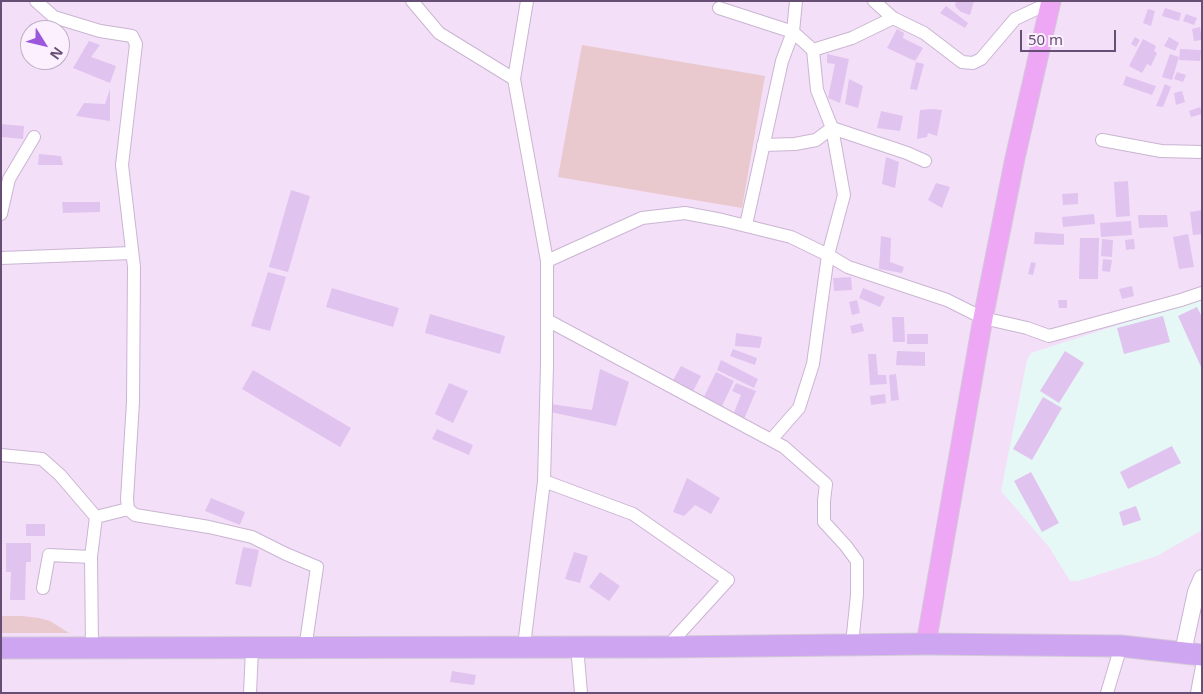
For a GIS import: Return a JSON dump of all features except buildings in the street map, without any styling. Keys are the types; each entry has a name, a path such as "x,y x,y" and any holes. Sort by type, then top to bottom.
{"highway":[{"path":"1,648 777,647 926,644 1120,646 1192,653"}],"main road":[{"path":"926,644 983,318 1015,158 1051,2"},
{"path":"1192,653 1196,592 1202,578"}],"street":[{"path":"36,1 54,17 100,31 132,36 136,44 122,165 134,267 133,402 128,509 135,515 210,527 252,537 317,567 305,649"},
{"path":"412,1 440,33 514,79"},
{"path":"524,646 544,481 547,320 546,261 514,79 527,1"},
{"path":"746,225 782,61 793,32 796,1"},
{"path":"874,1 893,18 924,33 962,62 973,63 981,59 1015,19 1051,2"},
{"path":"719,8 793,32 813,50 817,90 832,128 844,195 828,255 813,364 799,408 771,440"},
{"path":"813,50 852,38 893,18"},
{"path":"764,145 795,144 816,140 832,128"},
{"path":"832,128 907,153 925,161"},
{"path":"1,214 9,179 34,137"},
{"path":"1102,140 1161,151 1202,152"},
{"path":"546,261 642,218 685,213 746,225 791,237 848,267 947,300 983,318 1028,328 1049,336 1202,293"},
{"path":"1,258 131,253"},
{"path":"547,320 771,440 784,448 826,484 824,522 857,561 857,595 852,644"},
{"path":"1,455 42,459 60,474 96,516 91,557 92,648"},
{"path":"544,481 633,514 728,580 667,647"},
{"path":"96,516 128,509"},
{"path":"43,588 49,555 91,557"},
{"path":"577,646 581,693"},
{"path":"1107,693 1120,646"},
{"path":"250,693 252,649"},
{"path":"1197,693 1202,666"}],"shaded area":[{"path":"1,1 1202,1 1202,693 1,693"},
{"path":"582,45 765,76 742,208 558,177"},
{"path":"1202,298 1202,530 1157,556 1078,581 1070,581 1049,547 1001,491 1027,360 1031,353"},
{"path":"1,616 39,618 50,621 69,633 1,633"}]}
